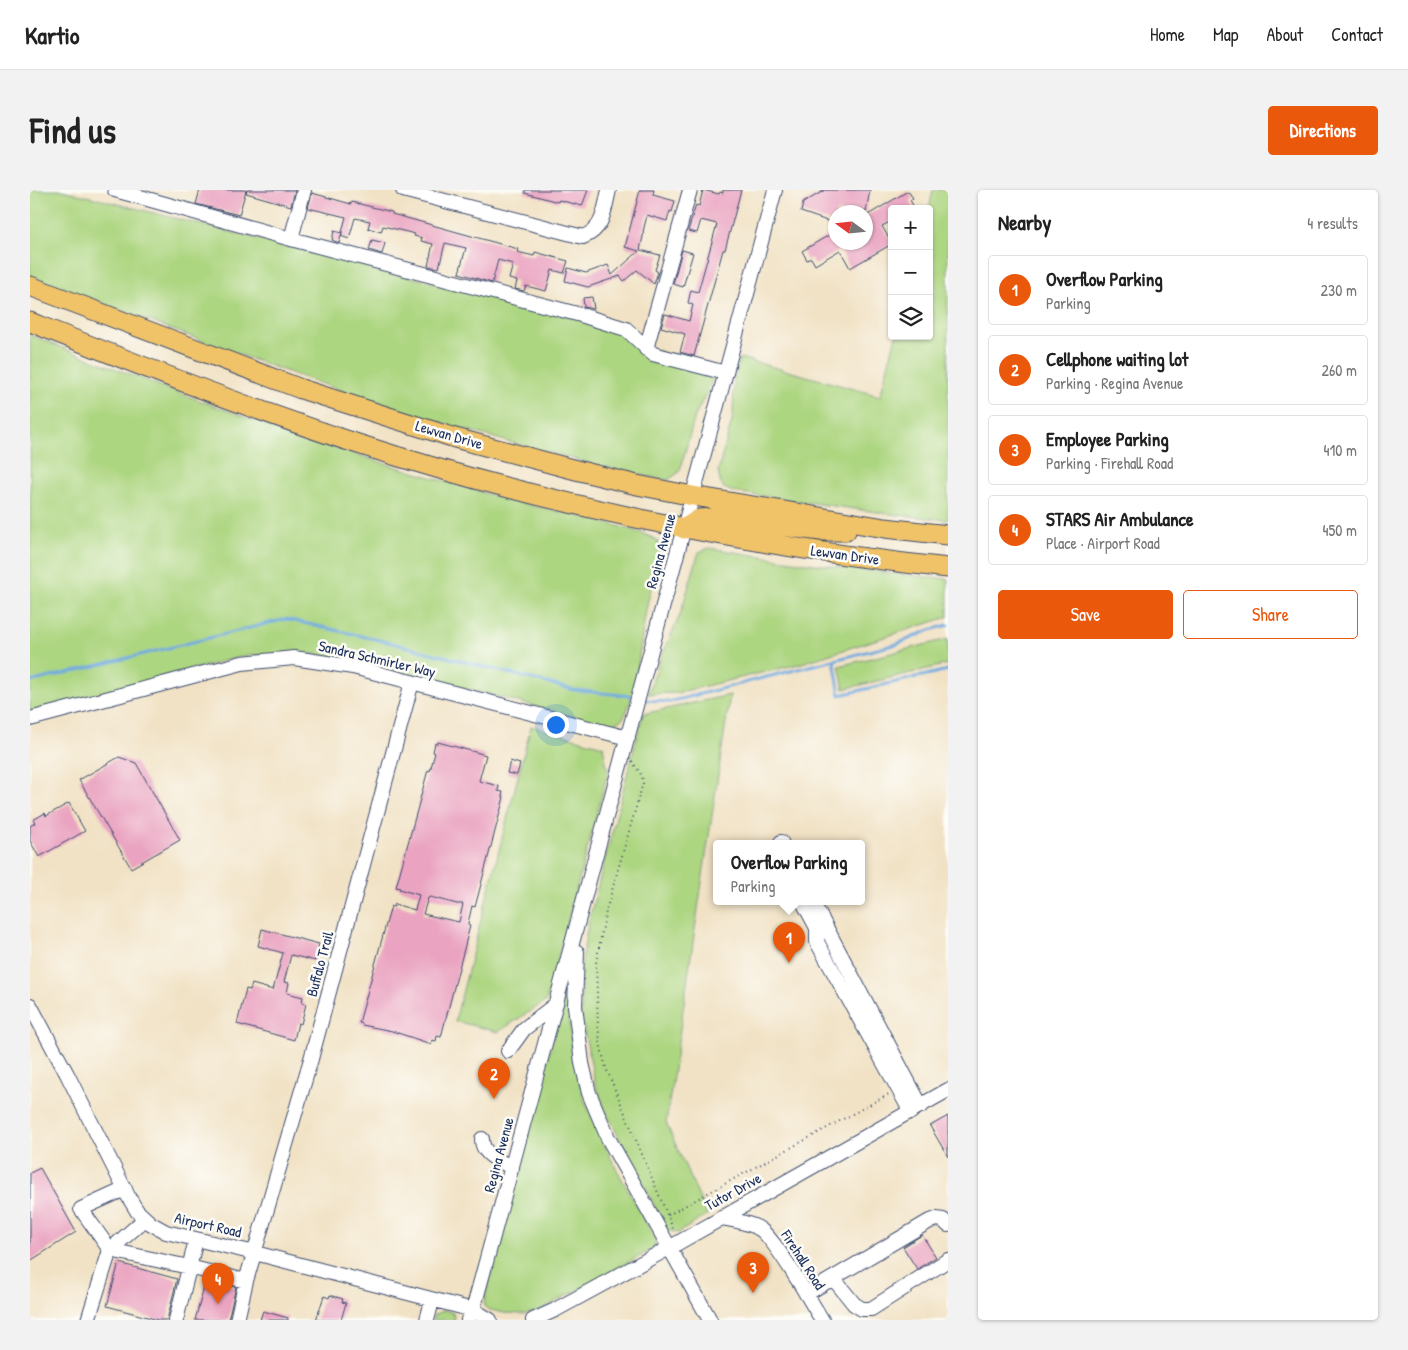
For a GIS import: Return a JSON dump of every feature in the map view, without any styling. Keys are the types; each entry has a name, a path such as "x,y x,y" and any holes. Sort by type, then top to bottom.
{"main road":[{"name":"Lewvan Drive","path":"30,286 267,376 371,412 455,438 637,485 884,528 948,535"},
{"name":"Lewvan Drive","path":"30,322 215,395 360,445 487,482 684,529 872,559 948,568"},
{"name":"Lewvan Drive","path":"684,529 698,519 715,518 821,531 884,528"}],"street":[{"path":"115,190 291,239 581,315 626,330 653,354 726,373"},
{"path":"291,239 304,190"},
{"path":"403,190 582,237 593,233 600,225 610,190"},
{"path":"646,349 690,190"},
{"name":"Regina Avenue","path":"470,1315 579,921 775,190"},
{"name":"Sandra Schmirler Way","path":"30,719 218,668 242,663 294,658 353,667 628,738"},
{"name":"Buffalo Trail","path":"236,1320 311,1059 412,682"},
{"path":"805,905 817,928 818,942 898,1089 916,1109"},
{"path":"814,905 916,1109"},
{"name":"Regina Avenue","path":"579,921 575,1006 582,1063 589,1093 608,1138 674,1245 710,1320"},
{"path":"508,1051 524,1029 556,1004"},
{"name":"Airport Road","path":"30,1005 125,1189 137,1211 145,1219 166,1232 255,1252 432,1301 470,1315"},
{"name":"Tutor Drive","path":"533,1320 555,1310 674,1245 948,1090"},
{"path":"482,1139 483,1147 488,1154 512,1168"},
{"path":"125,1189 82,1209 110,1250 189,1267 246,1282"},
{"name":"Firehall Road","path":"721,1218 748,1224 763,1231 773,1243 822,1320"},
{"path":"88,1320 110,1250 145,1219"},
{"path":"806,1294 928,1222 936,1219 944,1220 948,1226"},
{"path":"176,1320 196,1240"},
{"path":"833,1278 854,1304 862,1309 871,1309 948,1260"},
{"path":"427,1320 432,1301"},
{"path":"470,1315 490,1320"}],"path":[{"path":"623,756 630,758 642,776 643,782 601,934 596,963 598,1027 606,1068 668,1215 674,1245"},
{"path":"668,1215 898,1089"}],"green space":[{"path":"30,190 62,190 615,328 629,338 715,375 695,416 681,467 678,473 668,480 614,469 524,446 336,389 213,345 30,275"},
{"path":"933,190 948,190 948,520 733,492 724,488 720,482 718,471 733,417 734,379 740,358 880,396 895,340 933,340 933,205 930,205"},
{"path":"30,335 199,400 319,442 508,500 632,530 657,541 660,556 646,608 631,699 623,718 617,722 605,724 342,657 297,653 244,656 30,712"},
{"path":"709,548 798,562 948,579 948,617 799,664 676,693 648,694 660,660 680,615 699,552"},
{"path":"948,639 948,664 844,689 839,666"},
{"path":"730,695 666,1123 707,1215 678,1233 667,1230 607,1114 595,1083 581,1015 581,965 588,924 643,714"},
{"path":"531,726 603,746 608,772 546,1001 498,1032 455,1021"},
{"path":"566,989 568,992 569,1022 575,1066 583,1094 611,1159 656,1240 655,1248 535,1312 525,1314 504,1313 487,1309 484,1302"},
{"path":"445,1310 453,1313 455,1320 432,1320 434,1315"}],"building":[{"path":"200,190 246,190 239,215 196,204"},
{"path":"247,190 295,190 291,206 246,193"},
{"path":"525,190 588,190 582,206 525,193"},
{"path":"640,190 654,190 653,195 675,201 667,221 647,215 640,250 660,255 655,270 658,272 654,284 637,270 624,281 620,276 588,287 565,281 568,268 586,273 608,265 612,275 639,251 625,247"},
{"path":"703,190 719,194 720,192 723,193 723,190 741,190 694,356 680,352 685,334 661,327 665,314 689,321 693,305 688,303 691,290 698,292 717,224 701,220 697,233 688,231 696,205 699,206"},
{"path":"825,190 870,190 867,205 828,205 828,221 801,212 803,203"},
{"path":"908,191 913,198 910,200 913,205 888,205 888,223 882,226 888,237 888,246 850,268 840,250 873,250 873,212"},
{"path":"312,193 351,204 352,202 392,212 392,214 518,249 517,252 534,256 535,252 568,261 564,273 552,270 546,291 526,286 524,291 515,289 517,281 509,279 513,264 498,260 492,283 459,273 466,248 445,243 439,268 428,266 433,244 421,241 422,238 414,236 415,234 383,226 381,232 368,228 370,221 355,218 349,239 341,236 346,217 308,208"},
{"path":"334,231 342,233 339,243 332,240"},
{"path":"828,236 828,250 840,250 815,265 811,258 807,260 802,251"},
{"path":"372,240 385,243 382,254 369,250"},
{"path":"682,250 693,253 683,287 673,284"},
{"path":"592,297 594,309 584,307 583,298"},
{"path":"438,742 486,755 479,781 499,786 498,791 503,792 502,796 504,797 475,907 472,906 468,923 470,926 441,1037 437,1036 436,1041 432,1040 431,1044 392,1031 359,1023 391,906 394,907 394,904 415,910 419,895 396,887 428,770 430,771 435,753 433,752 435,743 437,744","holes":["430,897 463,904 459,922 423,914"]},
{"path":"119,757 136,763 180,840 131,868 79,780"},
{"path":"510,761 520,764 517,775 507,773"},
{"path":"69,803 85,831 39,857 30,841 30,826 35,823 33,820 45,813 46,816"},
{"path":"262,929 319,944 315,961 291,955 284,982 289,983 287,993 303,997 302,1003 306,1004 301,1024 298,1023 294,1040 237,1024 246,989 250,990 252,984 273,990 283,953 258,946"},
{"path":"948,1116 948,1157 930,1126"},
{"path":"40,1168 76,1232 30,1261 30,1173"},
{"path":"922,1235 936,1257 917,1269 903,1247"},
{"path":"119,1263 177,1279 167,1320 158,1320 107,1306"},
{"path":"206,1280 236,1287 228,1320 195,1320"},
{"path":"330,1295 343,1299 342,1302 346,1303 341,1320 316,1320 324,1296 329,1298"},
{"path":"263,1311 288,1318 288,1320 260,1320"}],"waterway":[{"path":"30,682 286,619 388,642 574,690 631,696"},
{"path":"647,700 669,702 897,644 930,630 948,625"},
{"path":"834,660 840,695 948,670"}],"place":[{"name":"Overflow Parking","path":"789,963"},
{"name":"Cellphone waiting lot","path":"494,1099"},
{"name":"Employee Parking","path":"753,1293"},
{"name":"STARS Air Ambulance","path":"218,1304"}]}
